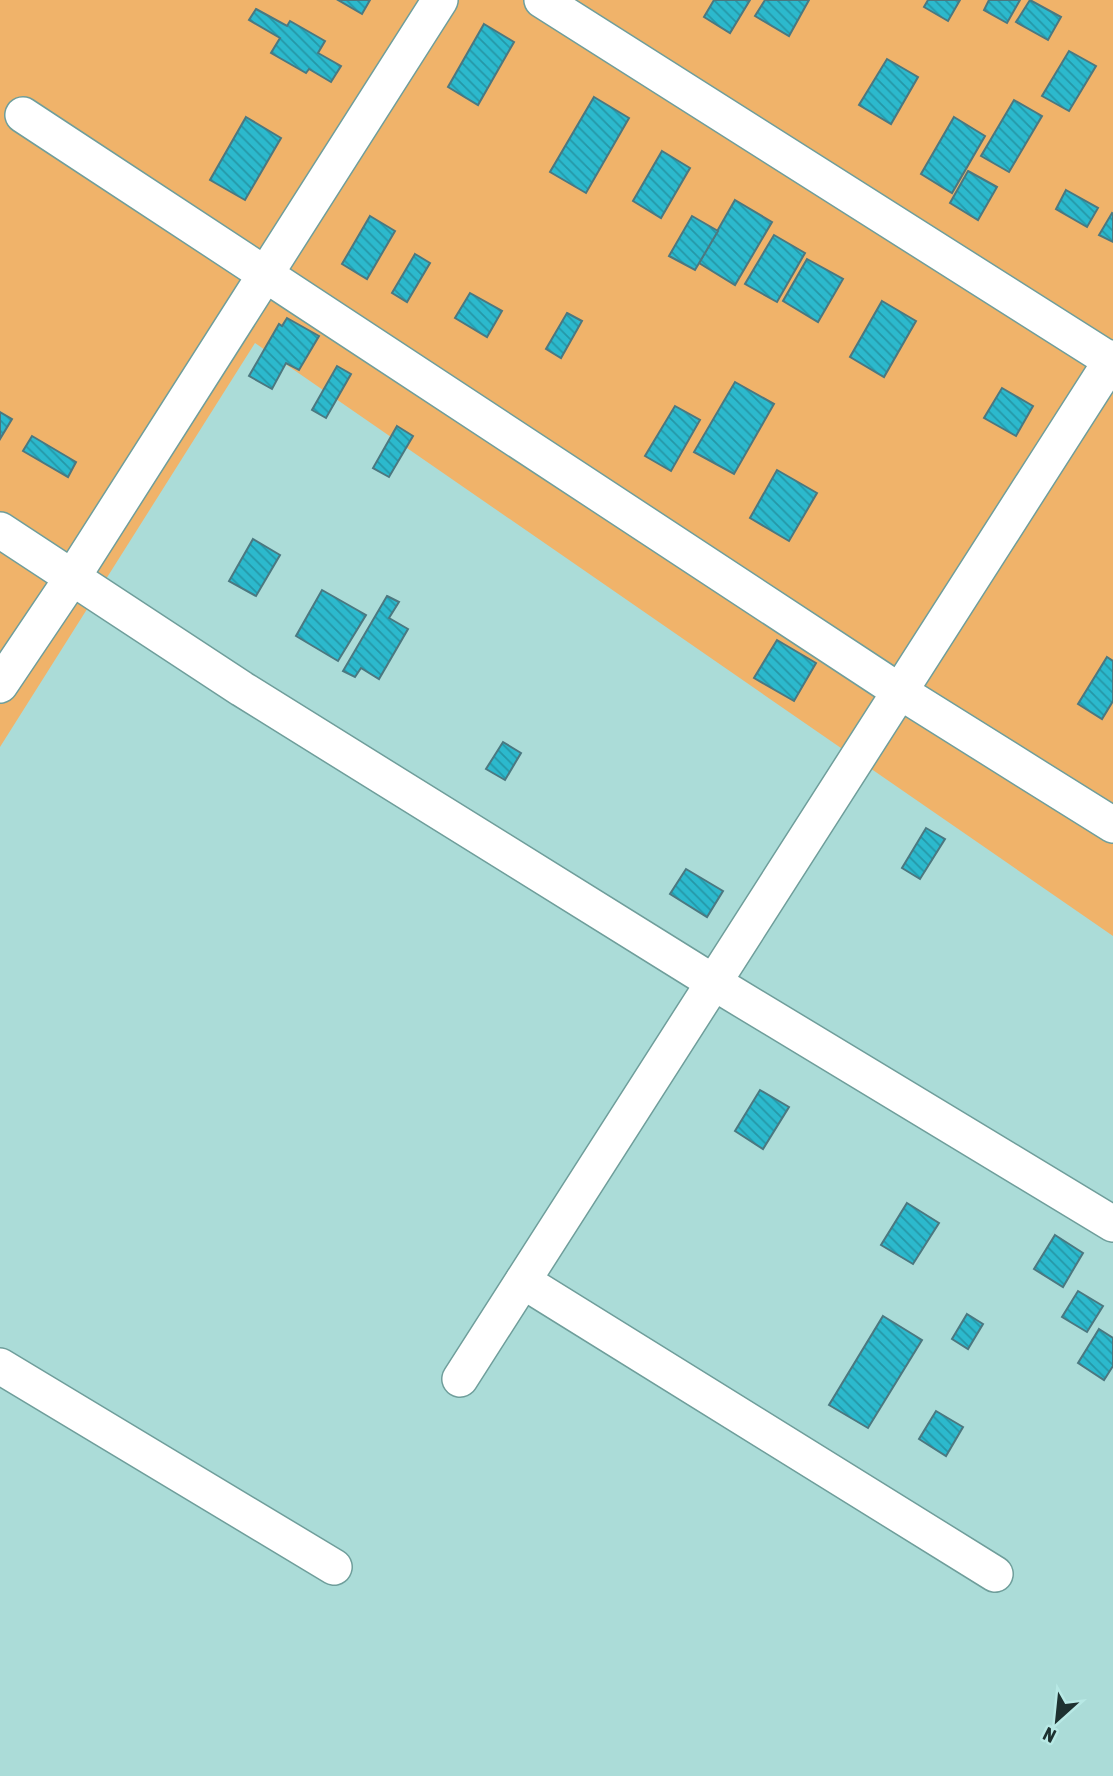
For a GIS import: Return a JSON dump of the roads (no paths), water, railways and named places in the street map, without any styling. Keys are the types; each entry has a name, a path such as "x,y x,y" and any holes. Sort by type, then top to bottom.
{"street":[{"path":"0,685 72,578 440,0"},
{"path":"460,1380 1112,360 542,0"},
{"path":"23,115 900,691 1113,825"},
{"path":"0,530 242,689 713,982 1113,1224"},
{"path":"523,1281 995,1574"},
{"path":"0,1366 334,1567"}]}
